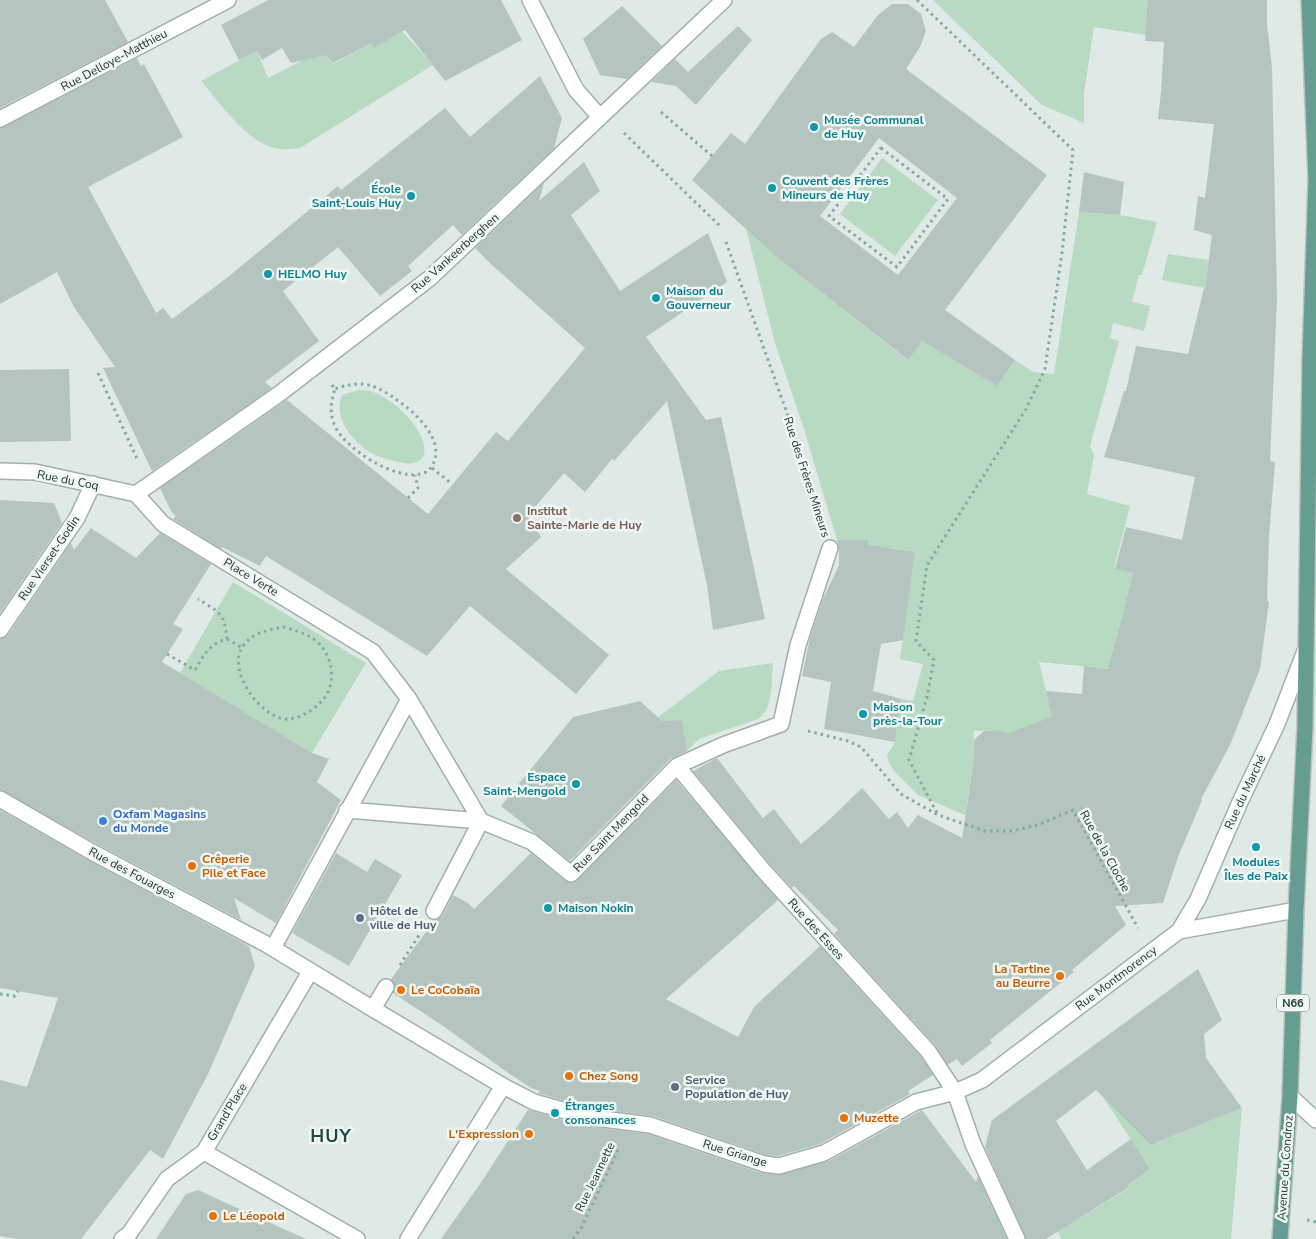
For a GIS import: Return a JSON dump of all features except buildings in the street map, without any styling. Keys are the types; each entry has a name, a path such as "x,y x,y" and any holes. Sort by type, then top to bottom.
{"main road":[{"name":"Rue du Marché","path":"1296,910 1305,727 1310,368 1316,180 1309,0"},
{"name":"N66","path":"1290,1096 1296,910"},
{"name":"Avenue du Condroz","path":"1280,1239 1290,1096"}],"street":[{"name":"Rue Delloye-Matthieu","path":"0,119 228,0"},
{"path":"530,0 576,90 600,117"},
{"name":"Rue Vankeerberghen","path":"136,494 279,394 430,278 724,0"},
{"name":"Rue du Coq","path":"0,471 35,472 136,494"},
{"name":"Rue Vierset-Godin","path":"0,630 77,518 93,484"},
{"name":"Place Verte","path":"136,494 163,524 372,652 409,698 481,820"},
{"name":"Rue des Frères Mineurs","path":"781,724 798,645 830,548"},
{"name":"Rue du Marché","path":"1179,931 1198,899 1240,802 1277,724 1306,650"},
{"path":"408,1239 503,1086 310,972 270,946 409,698"},
{"path":"678,766 723,745 781,724"},
{"name":"Rue Saint Mengold","path":"481,820 532,842 571,874 678,766"},
{"name":"Rue des Esses","path":"678,766 763,870 928,1051 955,1092 972,1144 1017,1239"},
{"name":"Rue des Fouarges","path":"0,799 92,852 270,946"},
{"path":"347,810 481,820 434,911"},
{"name":"Rue Montmorency","path":"955,1092 982,1080 1179,931 1296,910"},
{"name":"Grand'Place","path":"310,972 204,1152 357,1239"},
{"path":"373,1009 386,987"},
{"name":"Rue Griange","path":"503,1086 534,1102 587,1117 650,1125 764,1164 779,1166 824,1153 916,1102 955,1092"},
{"path":"1290,1096 1316,1120"},
{"path":"122,1239 129,1234 167,1179 204,1152"}],"path":[{"path":"918,0 1073,150 1062,253 1045,369 1026,409 927,565 916,641 934,660 927,697 909,760 938,816"},
{"path":"661,112 712,156"},
{"path":"600,117 619,128 720,226"},
{"path":"881,148 948,199 896,267 829,216 881,148"},
{"name":"Rue des Frères Mineurs","path":"726,242 793,430 830,548"},
{"path":"98,373 139,463 136,494"},
{"path":"329,382 335,389"},
{"path":"367,384 380,388 405,406 422,423 434,444 436,456 432,468 422,474 410,475 376,463 354,448 340,435 331,415 331,402 335,389 345,385 367,384"},
{"path":"432,468 452,484"},
{"path":"408,498 418,488 415,475"},
{"path":"198,600 220,613 225,620 227,639"},
{"path":"283,627 300,632 315,640 325,650 331,665 332,681 325,697 314,709 299,716 286,719 273,715 260,707 241,677 239,659 241,648 253,636 283,627"},
{"path":"227,639 241,648"},
{"path":"167,654 195,670 203,655 214,644 227,639"},
{"name":"Rue de la Cloche","path":"781,724 848,741 861,747 901,794 938,816 985,831 1011,830 1038,825 1073,810 1151,952"},
{"path":"386,987 434,911"},
{"path":"0,994 15,996 18,991"},
{"name":"Rue Jeannette","path":"573,1239 581,1228 631,1122"}],"green space":[{"path":"933,0 1149,0 1146,35 1094,27 1084,94 1084,123 1042,105"},
{"path":"399,28 433,65 300,148 280,149 268,146 257,140 236,122 201,81 257,51 268,78 313,55 326,55 333,64 372,43 374,48"},
{"path":"882,158 938,200 895,256 840,214"},
{"path":"1079,212 1120,215 1157,222 1132,302 1150,306 1144,331 1113,323 1110,338 1119,341 1090,446 1094,455 1087,494 1130,506 1114,568 1133,573 1114,669 1039,662 1055,728 1031,725 1008,733 995,730 974,731 973,766 965,815 918,795 894,771 889,763 887,755 895,742 901,699 913,701 923,664 900,659 915,552 891,548 868,552 867,540 837,540 804,429 775,343 746,229 780,260 907,360 922,341 997,386 1015,360 1033,372 1054,374"},
{"path":"1168,254 1209,260 1205,288 1162,280"},
{"path":"358,390 370,391 386,399 403,412 417,428 424,445 423,457 420,461 415,463 398,462 380,457 367,451 353,438 343,422 340,404 342,395"},
{"path":"233,582 366,663 312,753 180,673"},
{"path":"773,663 769,701 767,708 758,719 699,739 687,751 682,720 657,722 657,718 719,671"},
{"path":"1116,1087 1157,1143 1242,1108 1231,1239 1061,1239 1058,1231 1129,1188 1127,1185 1150,1169 1103,1097"}],"place":[{"name":"Musée Communal de Huy","path":"814,127"},
{"name":"Couvent des Frères Mineurs de Huy","path":"772,188"},
{"name":"École Saint-Louis Huy","path":"411,196"},
{"name":"HELMO Huy","path":"268,274"},
{"name":"Maison du Gouverneur","path":"656,298"},
{"name":"Institut Sainte-Marie de Huy","path":"517,518"},
{"name":"Maison près-la-Tour","path":"863,714"},
{"name":"Espace Saint-Mengold","path":"576,784"},
{"name":"Oxfam Magasins du Monde","path":"103,821"},
{"name":"Modules Îles de Paix","path":"1256,847"},
{"name":"Crêperie Pile et Face","path":"192,866"},
{"name":"Maison Nokin","path":"548,908"},
{"name":"Hôtel de ville de Huy","path":"360,918"},
{"name":"La Tartine au Beurre","path":"1060,976"},
{"name":"Le CoCobaïa","path":"401,990"},
{"name":"Chez Song","path":"569,1076"},
{"name":"Service Population de Huy","path":"675,1087"},
{"name":"Étranges consonances","path":"555,1113"},
{"name":"Muzette","path":"844,1118"},
{"name":"L'Expression","path":"529,1134"},
{"name":"Le Léopold","path":"213,1216"}],"district":[{"name":"HUY","path":"331,1136"}]}
